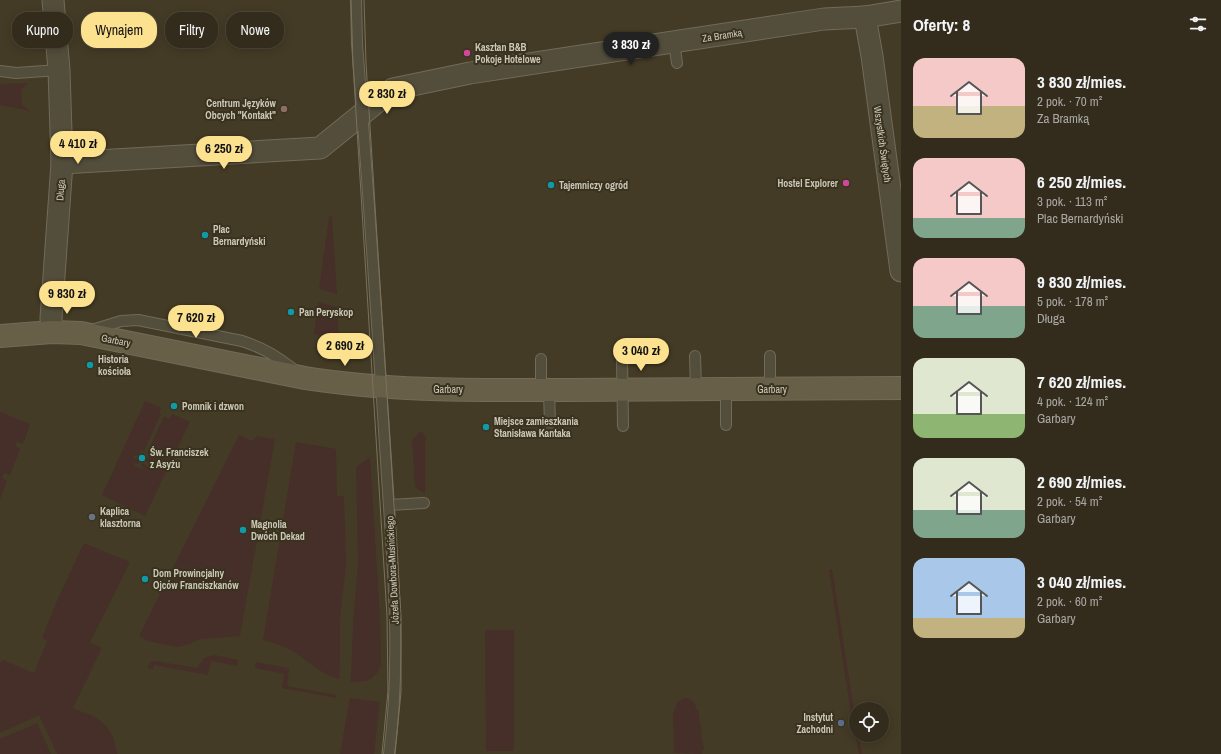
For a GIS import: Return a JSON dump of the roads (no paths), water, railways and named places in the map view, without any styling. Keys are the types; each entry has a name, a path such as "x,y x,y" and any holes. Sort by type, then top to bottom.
{"street":[{"name":"Długa","path":"52,332 51,318 62,163 59,70 53,0"},
{"name":"Za Bramką","path":"362,114 393,89 543,57 674,42 824,19 865,17 901,11"},
{"name":"Wszystkich Świętych","path":"865,17 898,233 901,271"},
{"path":"62,163 320,148 362,114"},
{"name":"Garbary","path":"0,336 52,332 80,333 305,378 339,384 381,387 545,390 901,388"}],"lane":[{"path":"356,0 357,44 381,387"},
{"path":"674,42 677,63"},
{"path":"0,71 16,73 59,70"},
{"path":"695,356 696,389"},
{"path":"770,356 770,389"},
{"path":"622,357 623,426"},
{"path":"541,359 550,426"},
{"name":"Józefa Dowbora-Muśnickiego","path":"381,387 389,505 396,658 394,709 389,754"},
{"path":"726,389 726,425"},
{"path":"389,505 424,503"}],"tram line":[{"path":"351,0 353,64 387,616 388,691 382,754"},
{"path":"364,0 366,63 401,616 401,692 395,754"}],"place":[{"name":"Kasztan B&B Pokoje Hotelowe","path":"467,53"},
{"name":"Centrum Języków Obcych \"Kontakt\"","path":"284,109"},
{"name":"Hostel Explorer","path":"846,183"},
{"name":"Tajemniczy ogród","path":"551,185"},
{"name":"Plac Bernardyński","path":"205,235"},
{"name":"Pan Peryskop","path":"291,312"},
{"name":"Historia kościoła","path":"90,365"},
{"name":"Pomnik i dzwon","path":"174,406"},
{"name":"Miejsce zamieszkania Stanisława Kantaka","path":"486,427"},
{"name":"Św. Franciszek z Asyżu","path":"142,458"},
{"name":"Kaplica klasztorna","path":"92,517"},
{"name":"Magnolia Dwóch Dekad","path":"243,530"},
{"name":"Dom Prowincjalny Ojców Franciszkanów","path":"145,579"},
{"name":"Instytut Zachodni","path":"841,723"}]}
